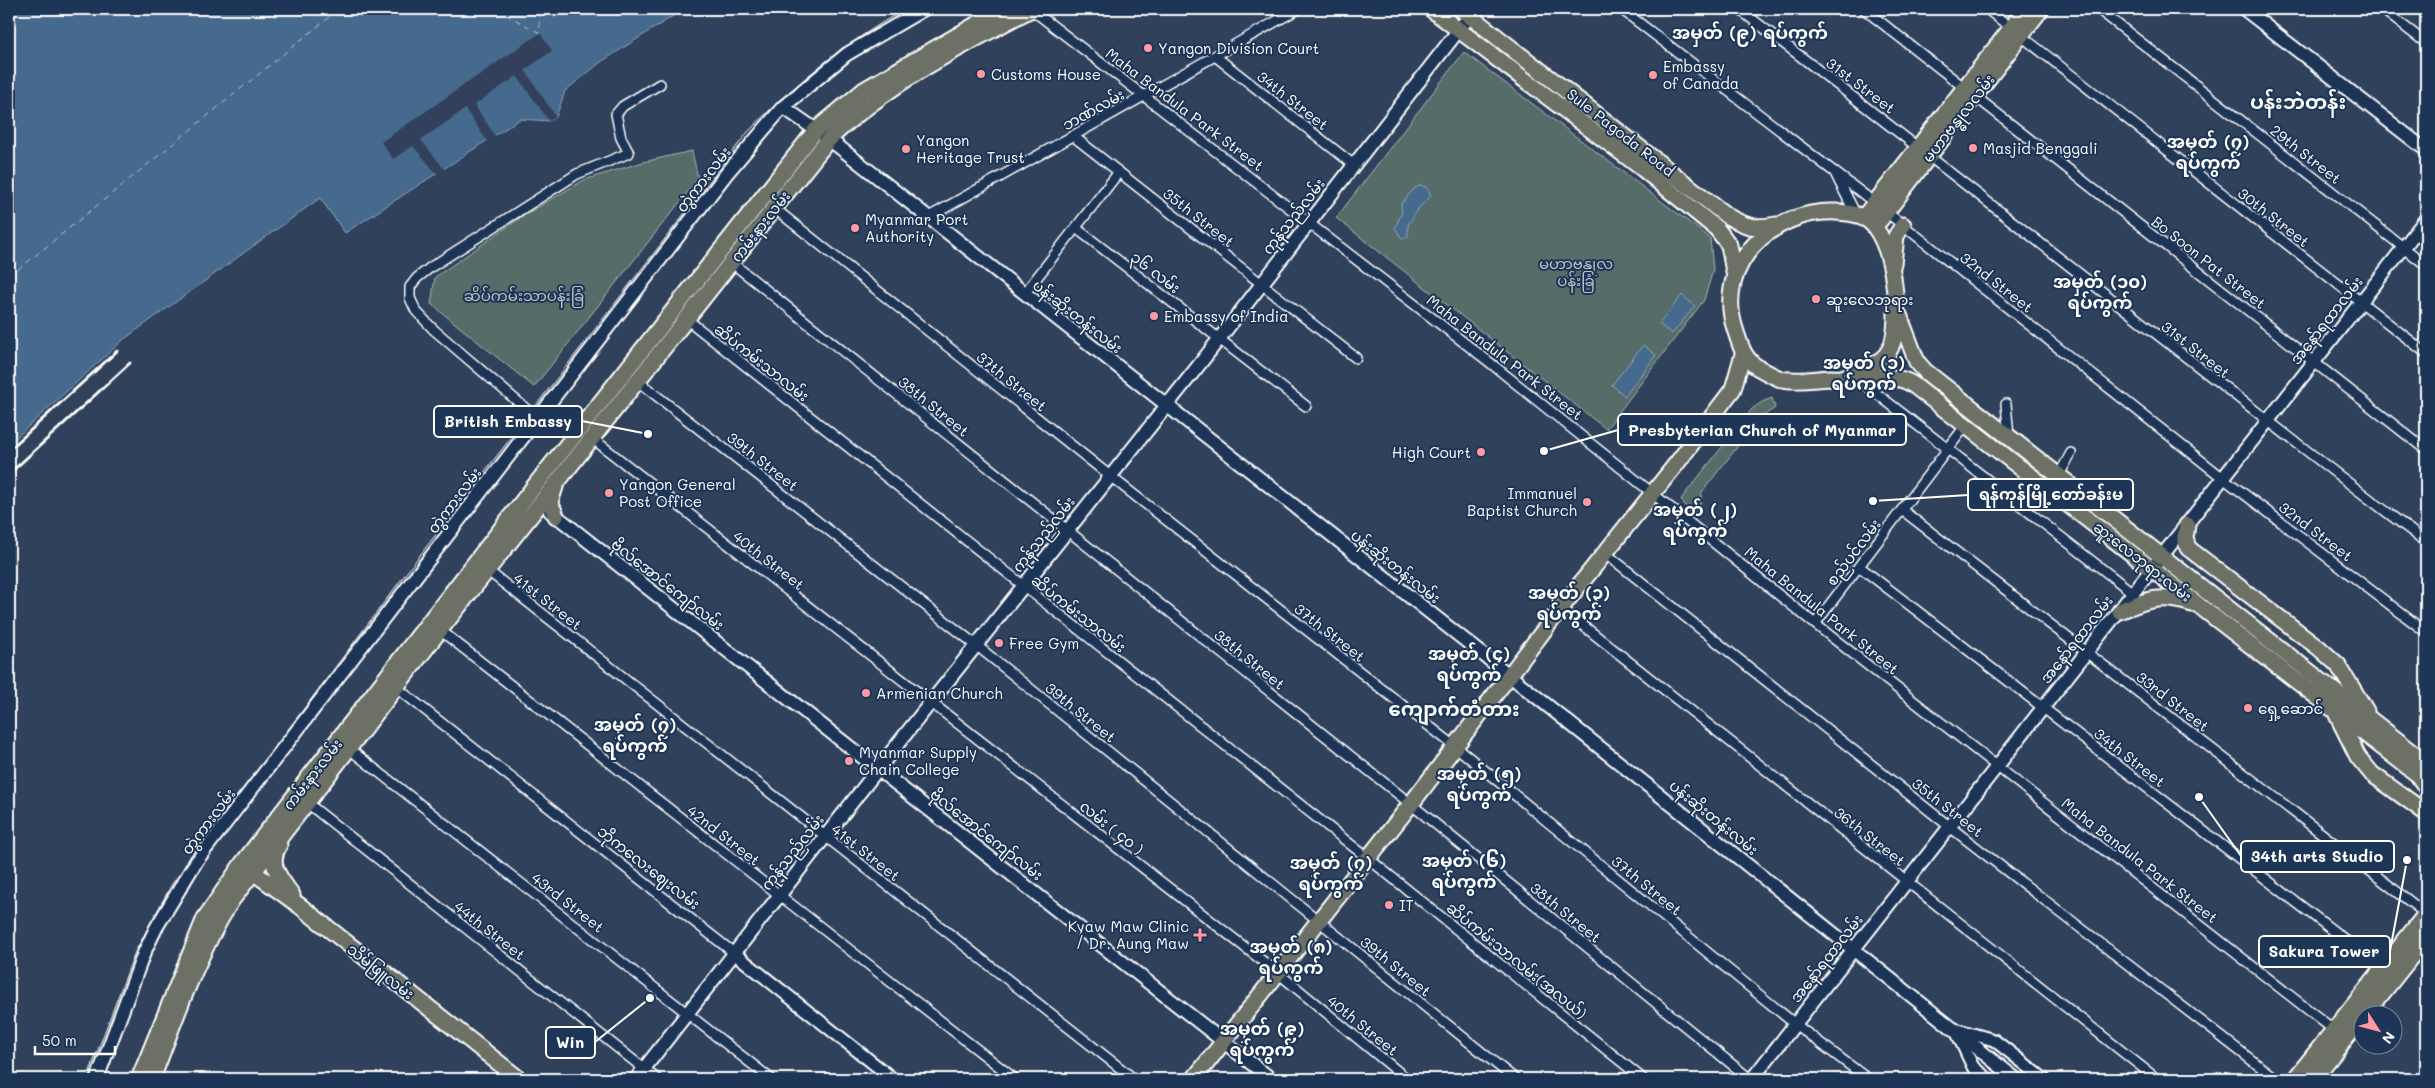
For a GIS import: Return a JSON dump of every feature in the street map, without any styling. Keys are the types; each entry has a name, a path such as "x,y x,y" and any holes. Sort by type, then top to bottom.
{"main road":[{"name":"တွဲကားလမ်း","path":"97,1079 144,953 156,928 197,860 727,173 783,107 846,54 924,9"},
{"name":"ကမ်းနားလမ်း","path":"152,1079 207,942 248,868 296,815 348,748 391,683 440,630 829,139 874,100 931,56 1003,9"},
{"name":"ကမ်းနားလမ်း","path":"139,1079 202,925 391,683 529,493 816,130 864,90 1031,9"},
{"path":"1431,9 1459,30"},
{"name":"မဟာဗန္ဓုလလမ်း","path":"2016,32 2026,9"},
{"name":"မဟာဗန္ဓုလလမ်း","path":"1864,219 1875,202 1924,151 2016,32 2041,9"},
{"path":"2244,9 2426,150"},
{"name":"ကုန်သည်လမ်း","path":"640,1074 1022,586 1262,284 1459,30 1469,11"},
{"name":"Sule Pagoda Road","path":"1469,11 1728,216 1744,226 1756,229 1780,225"},
{"name":"Sule Pagoda Road","path":"1459,30 1643,169 1717,229 1729,244 1735,277"},
{"name":"ပန်းဆိုးတန်းလမ်း","path":"783,107 829,139 1509,675 2016,1079"},
{"name":"မဟာဗန္ဓုလလမ်း","path":"1864,219 1887,212 1924,151"},
{"path":"1828,212 1864,219 1888,255 1896,306 1896,335 1888,353 1877,365 1850,378 1780,379 1756,366 1743,354 1734,324 1730,297 1735,277 1745,256 1757,241 1780,225 1812,214 1828,212"},
{"name":"အနော်ရထာလမ်း","path":"1751,1079 2426,219"},
{"path":"1893,283 1896,236 1903,225"},
{"name":"ဆူးလေဘုရားလမ်း","path":"1896,306 1917,362 1926,372 2426,763"},
{"path":"1194,1079 1223,1041 1280,975 1414,806 1458,749 1509,675 1608,556 1732,388 1743,354"},
{"name":"ဆူးလေဘုရားလမ်း","path":"1850,378 1894,377 1904,379 2204,608 2417,774 2426,787"},
{"path":"556,484 550,502 556,516"},
{"path":"529,493 541,503"},
{"name":"ဗိုလ်အောင်ကျော်လမ်း","path":"541,503 1271,1079"},
{"path":"526,521 542,514 556,516"},
{"path":"2187,525 2185,538 2188,548 2320,648 2338,665 2371,719"},
{"path":"2120,611 2144,600 2160,598 2179,599 2204,608"},
{"path":"2335,711 2358,757 2372,774 2426,813"},
{"path":"296,815 276,849 273,861 276,873 300,906"},
{"name":"သိမ်ဖြူလမ်း","path":"248,868 300,906 519,1079"},
{"path":"230,902 242,892 252,888 300,906"},
{"path":"2295,1079 2426,914"},
{"path":"2372,1006 2426,938"},
{"path":"2313,1079 2352,1031"}],"street":[{"name":"Maha Bandula Park Street","path":"1031,9 1310,222 1654,493 1815,624 2334,1030"},
{"name":"ဘဏ်လမ်း","path":"927,218 1298,9"},
{"name":"32nd Street","path":"1621,9 1875,202 2223,478 2426,632"},
{"name":"31st Street","path":"1739,9 1924,151 2267,422 2426,542"},
{"name":"Bo Soon Pat Street","path":"1864,9 2426,450"},
{"name":"30th Street","path":"1987,9 2426,353"},
{"name":"29th Street","path":"2098,9 2426,265"},
{"path":"2382,9 2426,43"},
{"name":"34th Street","path":"1215,56 1354,165"},
{"path":"541,415 531,413 433,329 416,311 410,298 410,287 417,278 431,267 577,174 629,153 621,138 616,114 622,106 660,84"},
{"name":"35th Street","path":"1072,136 1356,358"},
{"path":"1834,171 1864,219"},
{"path":"1024,294 1119,172"},
{"name":"37th Street","path":"774,208 1110,476 1458,749 1795,1024 1868,1079"},
{"name":"၃၆ လမ်း","path":"1076,228 1219,339"},
{"name":"38th Street","path":"731,262 1414,806 1751,1079"},
{"name":"ဆိပ်ကမ်းသာလမ်း","path":"674,310 1371,861"},
{"path":"1219,339 1306,406"},
{"name":"39th Street","path":"626,371 976,645 1515,1079"},
{"path":"1850,378 1949,450 2133,593"},
{"path":"2006,404 2009,436"},
{"name":"စည်ပင်လမ်း","path":"1815,624 1949,450 1966,425"},
{"name":"40th Street","path":"592,438 930,703"},
{"path":"2059,475 2071,453"},
{"name":"33rd Street","path":"1902,510 2426,914"},
{"name":"35th Street","path":"1608,556 1950,827 2276,1079"},
{"name":"34th Street","path":"1860,567 2382,969"},
{"name":"41st Street","path":"487,570 1134,1079"},
{"name":"36th Street","path":"1564,611 1906,883 2157,1079"},
{"name":"42nd Street","path":"440,630 1015,1079"},
{"name":"ဘိုကလေးဈေးလမ်း","path":"391,683 893,1079"},
{"name":"လမ်း ( ၄၀ )","path":"930,703 1280,975"},
{"name":"43rd Street","path":"348,748 771,1079"},
{"name":"44th Street","path":"306,802 640,1074 657,1079"},
{"name":"ဆိပ်ကမ်းသာလမ်း(အလယ်)","path":"1371,861 1643,1079"},
{"name":"40th Street","path":"1280,975 1407,1079"},
{"name":"ပန်းဆိုးတန်းလမ်း","path":"1955,1029 1973,1067 1988,1079"},
{"name":"ပန်းဆိုးတန်းလမ်း","path":"1955,1029 1994,1040 2044,1079"}],"green space":[{"name":"မဟာဗန္ဓုလ ပန်းခြံ","path":"1464,52 1710,238 1713,270 1704,300 1606,429 1336,218"},
{"name":"ဆိပ်ကမ်းသာပန်းခြံ","path":"692,151 698,179 534,387 431,304 435,277 523,216 584,180 643,162"},
{"path":"1772,398 1775,408 1760,418 1702,492 1699,512 1689,513 1681,499 1752,409"}],"water":[{"path":"9,9 684,9 601,62 565,91 556,117 549,121 520,119 345,233 320,198 123,340 9,444"},
{"path":"1421,185 1427,188 1431,195 1420,206 1408,224 1408,236 1402,239 1395,228 1402,212 1401,204 1414,189"},
{"path":"1682,295 1695,306 1672,334 1659,324"},
{"path":"1643,345 1656,355 1625,396 1612,385"}],"pier":[{"path":"540,33 552,51 525,70 556,117 549,121 517,76 474,105 496,137 488,142 465,109 421,140 446,171 439,176 413,146 393,159 381,142"}],"ferry route":[{"path":"9,277 339,9"},
{"path":"496,9 540,33 539,9"}],"tram line":[{"path":"87,1079 135,952 172,884 410,568 747,133 821,65 905,9"}],"railway":[{"path":"9,450 117,351"},
{"path":"9,474 130,363"}],"place":[{"name":"Yangon Division Court","path":"1148,48"},
{"name":"Customs House","path":"981,74"},
{"name":"Embassy of Canada","path":"1653,75"},
{"name":"Masjid Benggali","path":"1973,148"},
{"name":"Yangon Heritage Trust","path":"906,149"},
{"name":"Myanmar Port Authority","path":"855,228"},
{"name":"ဆူးလေဘုရား","path":"1816,299"},
{"name":"Embassy of India","path":"1154,316"},
{"name":"British Embassy","path":"648,434"},
{"name":"Presbyterian Church of Myanmar","path":"1544,451"},
{"name":"High Court","path":"1481,452"},
{"name":"Yangon General Post Office","path":"609,493"},
{"name":"ရန်ကုန်မြို့တော်ခန်းမ","path":"1873,501"},
{"name":"Immanuel Baptist Church","path":"1587,502"},
{"name":"Free Gym","path":"999,643"},
{"name":"Armenian Church","path":"866,693"},
{"name":"ရှေ့ဆောင်","path":"2248,708"},
{"name":"Myanmar Supply Chain College","path":"849,761"},
{"name":"34th arts Studio","path":"2199,797"},
{"name":"Sakura Tower","path":"2407,860"},
{"name":"IT","path":"1389,905"},
{"name":"Kyaw Maw Clinic / Dr. Aung Maw","path":"1200,935"},
{"name":"Win","path":"650,998"}],"district":[{"name":"အမှတ် (၉) ရပ်ကွက်","path":"1750,32"},
{"name":"ပန်းဘဲတန်း","path":"2298,101"},
{"name":"အမှတ် (၇) ရပ်ကွက်","path":"2208,151"},
{"name":"အမှတ် (၁၀) ရပ်ကွက်","path":"2100,291"},
{"name":"အမှတ် (၁) ရပ်ကွက်","path":"1864,372"},
{"name":"အမှတ် (၂) ရပ်ကွက်","path":"1695,519"},
{"name":"အမှတ် (၃) ရပ်ကွက်","path":"1569,602"},
{"name":"အမှတ် (၄) ရပ်ကွက်","path":"1469,663"},
{"name":"ကျောက်တံတား","path":"1454,708"},
{"name":"အမှတ် (၇) ရပ်ကွက်","path":"635,734"},
{"name":"အမှတ် (၅) ရပ်ကွက်","path":"1479,783"},
{"name":"အမှတ် (၆) ရပ်ကွက်","path":"1464,870"},
{"name":"အမှတ် (၇) ရပ်ကွက်","path":"1331,872"},
{"name":"အမှတ် (၈) ရပ်ကွက်","path":"1291,956"},
{"name":"အမှတ် (၉) ရပ်ကွက်","path":"1262,1038"}]}
